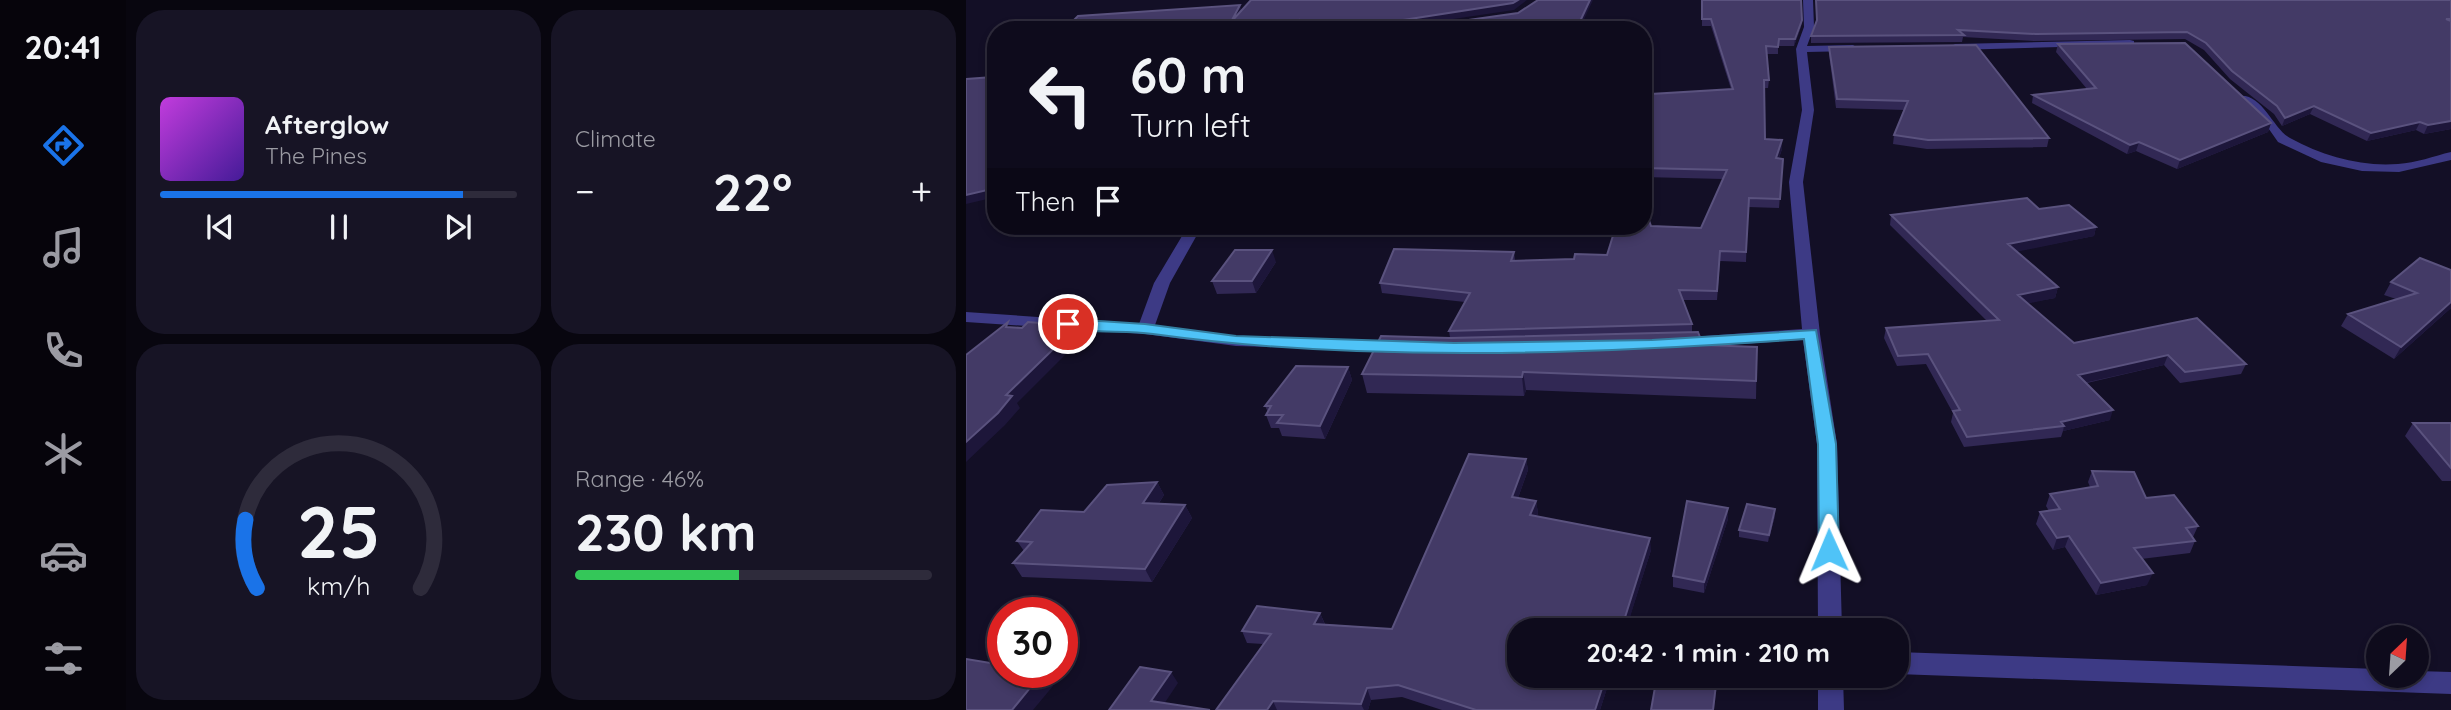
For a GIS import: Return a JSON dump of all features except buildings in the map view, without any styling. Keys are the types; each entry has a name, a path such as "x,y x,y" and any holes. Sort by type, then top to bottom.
{"street":[{"path":"1808,0 1809,27 1801,49 1808,110 1796,182 1811,334 1827,444 1830,618"},
{"path":"1941,47 2141,43"},
{"path":"1801,49 1864,48"},
{"path":"2233,90 2268,119 2283,139 2326,159 2362,167 2399,168 2451,156"},
{"path":"1145,329 1162,283 1190,235"},
{"path":"966,317 1145,329 1236,341 1413,346"},
{"path":"1665,344 1811,334"},
{"path":"1909,663 2451,683"},
{"path":"1831,688 1831,710"}],"route":[{"path":"1068,324 1145,329 1236,341 1454,348 1652,345 1811,334 1827,444 1829,550"}]}
